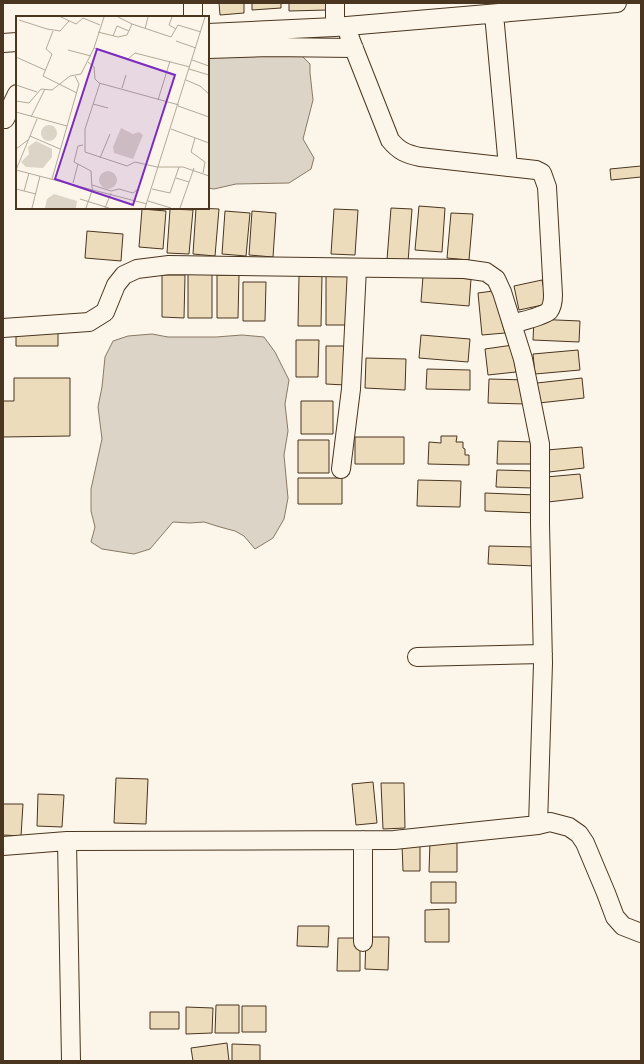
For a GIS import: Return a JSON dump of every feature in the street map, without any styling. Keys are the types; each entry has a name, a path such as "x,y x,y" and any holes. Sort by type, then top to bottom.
{"street":[{"path":"193,16 194,3"},
{"path":"335,3 390,140 396,148 405,153 420,157 536,170 542,173 545,179 553,295 552,305 544,314 512,324"},
{"path":"209,49 269,47 494,14 617,3"},
{"path":"494,14 508,167"},
{"path":"209,33 347,35"},
{"path":"3,43 16,42"},
{"path":"5,120 16,96"},
{"path":"3,328 89,322 105,312 116,285 124,275 137,269 169,265 465,269 486,272 496,279 502,292 523,359 540,444 543,654 538,825"},
{"path":"341,469 350,389 357,268"},
{"path":"416,657 543,654"},
{"path":"3,846 67,841 394,840 538,825 550,822 569,826 579,834 585,842 615,917 623,926 641,933"},
{"path":"363,840 363,942"},
{"path":"67,841 71,1061"}],"shaded area":[{"path":"220,56 302,56 310,64 313,100 303,139 314,158 311,169 289,183 236,184 214,189 209,188 209,58"},
{"path":"152,334 168,337 216,337 242,335 264,337 275,352 289,380 285,404 288,431 284,455 288,498 284,519 273,538 255,549 244,536 235,531 204,522 173,522 150,549 134,554 102,549 91,542 95,527 91,511 91,489 102,439 98,407 105,357 113,341 128,336"}],"building":[{"path":"219,3 244,3 244,13 220,15"},
{"path":"252,3 281,3 281,8 252,10"},
{"path":"289,3 327,3 327,10 289,11"},
{"path":"641,166 641,177 611,180 610,169"},
{"path":"419,206 445,208 442,252 415,250"},
{"path":"391,208 412,209 408,262 387,260"},
{"path":"142,209 166,211 163,249 139,247"},
{"path":"170,209 193,210 189,254 167,253"},
{"path":"196,209 219,209 215,256 193,254"},
{"path":"334,209 358,210 355,255 331,254"},
{"path":"225,211 250,213 246,256 222,254"},
{"path":"252,211 276,213 273,257 249,255"},
{"path":"451,213 473,214 469,260 447,258"},
{"path":"87,231 123,234 121,261 85,258"},
{"path":"188,274 212,274 212,318 188,318"},
{"path":"162,275 185,275 184,318 162,317"},
{"path":"217,275 239,275 238,318 217,318"},
{"path":"326,275 348,275 348,325 326,325"},
{"path":"299,276 322,276 321,326 298,326"},
{"path":"423,276 471,279 469,306 421,302"},
{"path":"542,280 547,304 519,310 514,286"},
{"path":"243,282 266,282 265,321 243,321"},
{"path":"493,291 505,333 482,335 478,293"},
{"path":"534,319 580,321 579,342 533,340"},
{"path":"16,329 58,329 58,346 16,346"},
{"path":"421,335 470,339 468,362 419,358"},
{"path":"296,340 319,340 318,377 296,377"},
{"path":"513,345 516,372 488,375 485,349"},
{"path":"326,346 345,346 345,385 326,384"},
{"path":"578,350 580,370 535,374 533,354"},
{"path":"366,358 406,359 405,390 365,388"},
{"path":"427,369 470,370 470,390 426,389"},
{"path":"14,378 70,378 70,436 3,437 3,401 14,401"},
{"path":"582,378 584,398 539,403 537,383"},
{"path":"489,379 527,380 526,404 488,403"},
{"path":"301,401 333,401 333,434 301,434"},
{"path":"441,436 457,436 456,442 463,442 465,455 469,455 469,465 428,464 429,442 441,443"},
{"path":"355,437 404,437 404,464 355,464"},
{"path":"298,440 329,440 329,473 298,473"},
{"path":"498,441 535,442 534,464 497,464"},
{"path":"582,447 584,468 549,472 547,450"},
{"path":"497,470 535,471 534,488 496,487"},
{"path":"580,474 583,498 548,502 546,477"},
{"path":"298,478 342,478 342,504 298,504"},
{"path":"418,480 461,481 460,507 417,506"},
{"path":"485,493 536,495 536,513 485,511"},
{"path":"489,546 535,547 535,566 488,564"},
{"path":"116,778 148,779 146,824 114,823"},
{"path":"373,782 377,823 356,825 352,784"},
{"path":"381,783 404,783 405,828 383,829"},
{"path":"38,794 64,795 62,827 37,826"},
{"path":"3,804 23,804 21,836 3,835"},
{"path":"430,841 457,842 457,872 429,872"},
{"path":"402,845 420,845 420,871 403,871"},
{"path":"431,882 456,882 456,903 431,903"},
{"path":"449,909 449,942 425,942 425,910"},
{"path":"298,926 329,926 328,947 297,946"},
{"path":"366,937 389,937 388,970 365,969"},
{"path":"338,938 360,938 360,971 337,971"},
{"path":"216,1005 239,1005 239,1033 215,1033"},
{"path":"242,1006 266,1006 266,1032 242,1032"},
{"path":"186,1007 213,1008 212,1033 186,1034"},
{"path":"150,1012 179,1012 179,1029 150,1029"},
{"path":"227,1043 229,1061 193,1061 191,1048"},
{"path":"232,1044 260,1045 260,1061 232,1061"}]}
